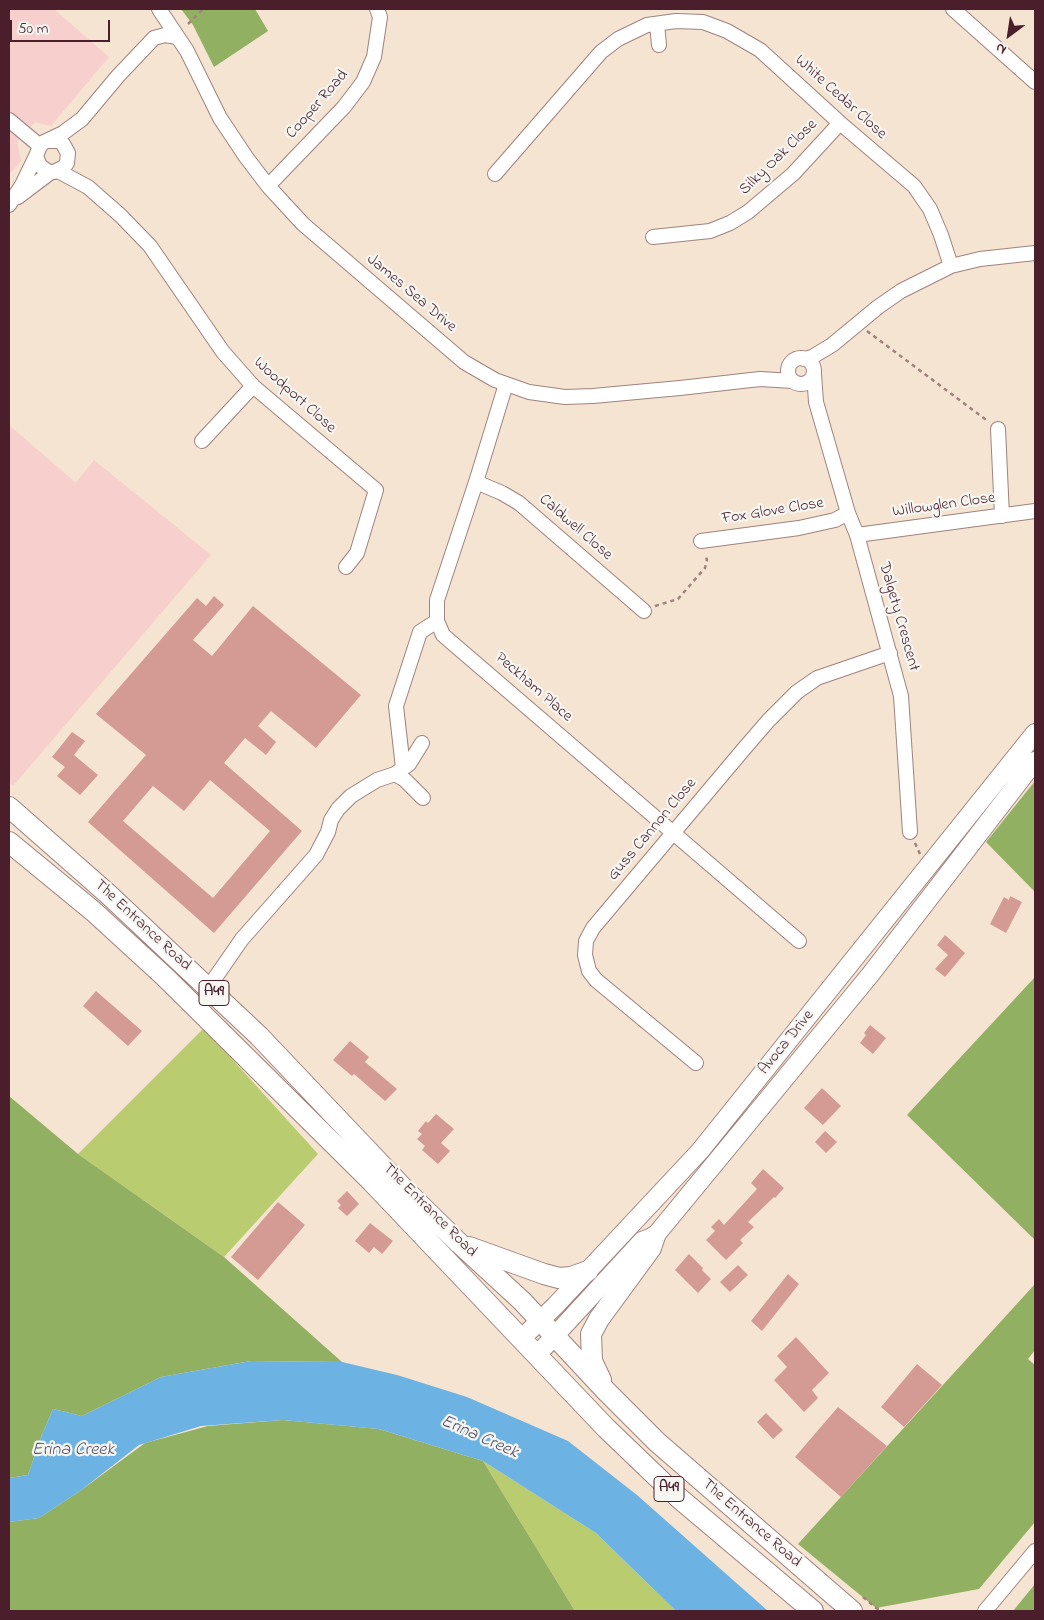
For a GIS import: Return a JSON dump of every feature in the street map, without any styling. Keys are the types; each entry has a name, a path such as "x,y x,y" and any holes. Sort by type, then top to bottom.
{"highway":[{"name":"The Entrance Road","path":"9,807 108,894 259,1036 408,1192 460,1244 522,1301 606,1391 657,1442 689,1471 857,1604"},
{"name":"The Entrance Road","path":"9,842 93,910 165,976 372,1182 606,1428 678,1498 813,1611"},
{"path":"606,1391 592,1361 591,1334 599,1319 651,1248 655,1236"},
{"path":"460,1244 559,1278 571,1277 588,1271"}],"main road":[{"name":"Avoca Drive","path":"522,1338 541,1321 700,1151 1035,733"},
{"name":"Avoca Drive","path":"537,1355 642,1242 655,1236 870,975 1035,761"}],"street":[{"name":"James Sea Drive","path":"159,9 189,54 220,118 268,186 303,224 464,362 495,380 529,392 565,397 651,391 760,379 793,378"},
{"name":"Cooper Road","path":"268,186 344,107 363,82 374,56 380,18 377,9"},
{"path":"953,9 1035,82"},
{"name":"White Cedar Close","path":"494,174 601,52 618,39 656,24 676,21 703,22 728,31 760,50 840,123 914,186 930,209 950,266"},
{"path":"656,24 658,45"},
{"path":"11,203 42,147 82,119 118,76 154,38 165,35 177,38"},
{"path":"11,203 55,171 64,167 82,119"},
{"path":"9,120 42,147"},
{"name":"Silky Oak Close","path":"653,236 710,231 730,223 748,212 792,174 840,123"},
{"path":"42,147 59,142 63,144 68,155"},
{"path":"42,147 40,166 44,170 55,171"},
{"name":"Woodport Close","path":"68,155 75,171 88,187 121,216 150,246 224,352 253,386 376,490 357,553 346,567"},
{"name":"Woodport Close","path":"55,171 88,187"},
{"path":"810,367 796,360 790,365 793,378 803,384 810,381 810,367 840,338 901,291 950,266 980,259 1035,253"},
{"name":"Dalgety Crescent","path":"810,367 820,417 856,535 901,696 910,832"},
{"name":"Dalgety Crescent","path":"793,378 808,392 820,417"},
{"path":"423,798 399,771 396,706 420,632 437,621 437,600 506,384"},
{"path":"202,441 253,386"},
{"path":"998,429 1002,516"},
{"name":"Caldwell Close","path":"476,482 502,493 519,503 644,611"},
{"name":"Willowglen Close","path":"856,535 1035,511"},
{"name":"Fox Glove Close","path":"700,541 799,528 835,520 848,512"},
{"name":"Peckham Place","path":"437,621 443,635 799,941"},
{"name":"Guss Cannon Close","path":"696,1063 596,980 589,971 585,955 586,940 593,928 768,721 797,692 817,678 890,653"},
{"path":"208,988 242,940 316,855 328,832 331,820 338,809 351,796 409,764 422,742"},
{"path":"985,1611 1035,1551"}],"path":[{"path":"188,24 203,9"},
{"path":"867,331 998,429"},
{"path":"667,601 678,598 704,568 707,560 700,541"},
{"path":"857,1604 884,1611"}],"shaded area":[{"path":"9,9 54,9 109,57 51,126 35,122 17,141 21,161 9,175"},
{"path":"9,425 76,483 94,460 211,555 13,786 9,783"}],"green space":[{"path":"181,9 255,9 268,31 214,67 193,25"},
{"path":"1035,781 1035,892 986,842"},
{"path":"1035,977 1035,1240 907,1115"},
{"path":"204,1028 318,1154 224,1257 78,1154"},
{"path":"9,1096 78,1154 224,1257 342,1362 251,1361 161,1377 82,1416 53,1409 28,1475 9,1478"},
{"path":"1035,1284 1035,1350 1028,1359 1035,1365 1035,1522 979,1589 876,1608 798,1544"},
{"path":"283,1420 379,1429 483,1461 575,1611 9,1611 9,1522 39,1518 80,1491 145,1443 208,1426"},
{"path":"483,1461 596,1533 676,1611 575,1611"},
{"path":"1035,1584 1035,1611 1013,1611"}],"water":[{"name":"Erina Creek","path":"251,1361 342,1362 397,1375 467,1397 568,1441 637,1495 768,1611 676,1611 596,1533 483,1461 379,1429 283,1420 201,1426 139,1445 80,1491 39,1518 9,1522 9,1478 28,1475 53,1409 82,1416 161,1377"}],"building":[{"path":"214,596 224,605 193,640 212,656 253,606 361,695 316,748 271,711 258,726 276,742 266,755 245,738 224,763 302,831 214,933 88,822 146,755 96,714 197,598 206,606","holes":["210,780 270,831 213,898 123,821 153,786 184,811"]},
{"path":"72,732 85,741 74,755 98,775 80,795 57,776 65,767 52,757"},
{"path":"1010,896 1022,902 1006,933 990,924 1004,897 1009,900"},
{"path":"945,935 965,953 945,977 935,969 948,955 937,945"},
{"path":"96,991 142,1031 128,1046 83,1006"},
{"path":"870,1025 886,1038 873,1054 860,1043"},
{"path":"350,1041 369,1057 365,1062 397,1089 385,1101 354,1074 352,1076 333,1060"},
{"path":"822,1088 841,1106 823,1125 804,1108"},
{"path":"436,1114 454,1129 441,1143 450,1151 438,1164 422,1150 425,1146 417,1139 422,1134 418,1131 426,1121 428,1123"},
{"path":"825,1131 837,1142 826,1153 815,1142"},
{"path":"763,1169 784,1188 748,1222 754,1227 740,1240 743,1243 726,1260 706,1240 715,1231 711,1227 719,1219 724,1225 757,1189 751,1183"},
{"path":"347,1191 359,1204 347,1216 338,1208 341,1205 337,1201"},
{"path":"278,1202 305,1225 258,1280 231,1257"},
{"path":"370,1223 393,1241 382,1254 374,1247 369,1253 355,1241"},
{"path":"689,1254 711,1279 698,1293 675,1270"},
{"path":"738,1265 748,1275 730,1292 720,1282"},
{"path":"788,1274 799,1284 762,1331 751,1321"},
{"path":"796,1337 829,1373 812,1390 818,1398 804,1412 774,1380 787,1367 777,1356"},
{"path":"917,1364 942,1385 904,1427 881,1407"},
{"path":"838,1407 887,1446 841,1497 795,1457"},
{"path":"766,1413 783,1430 773,1439 757,1422"}]}
